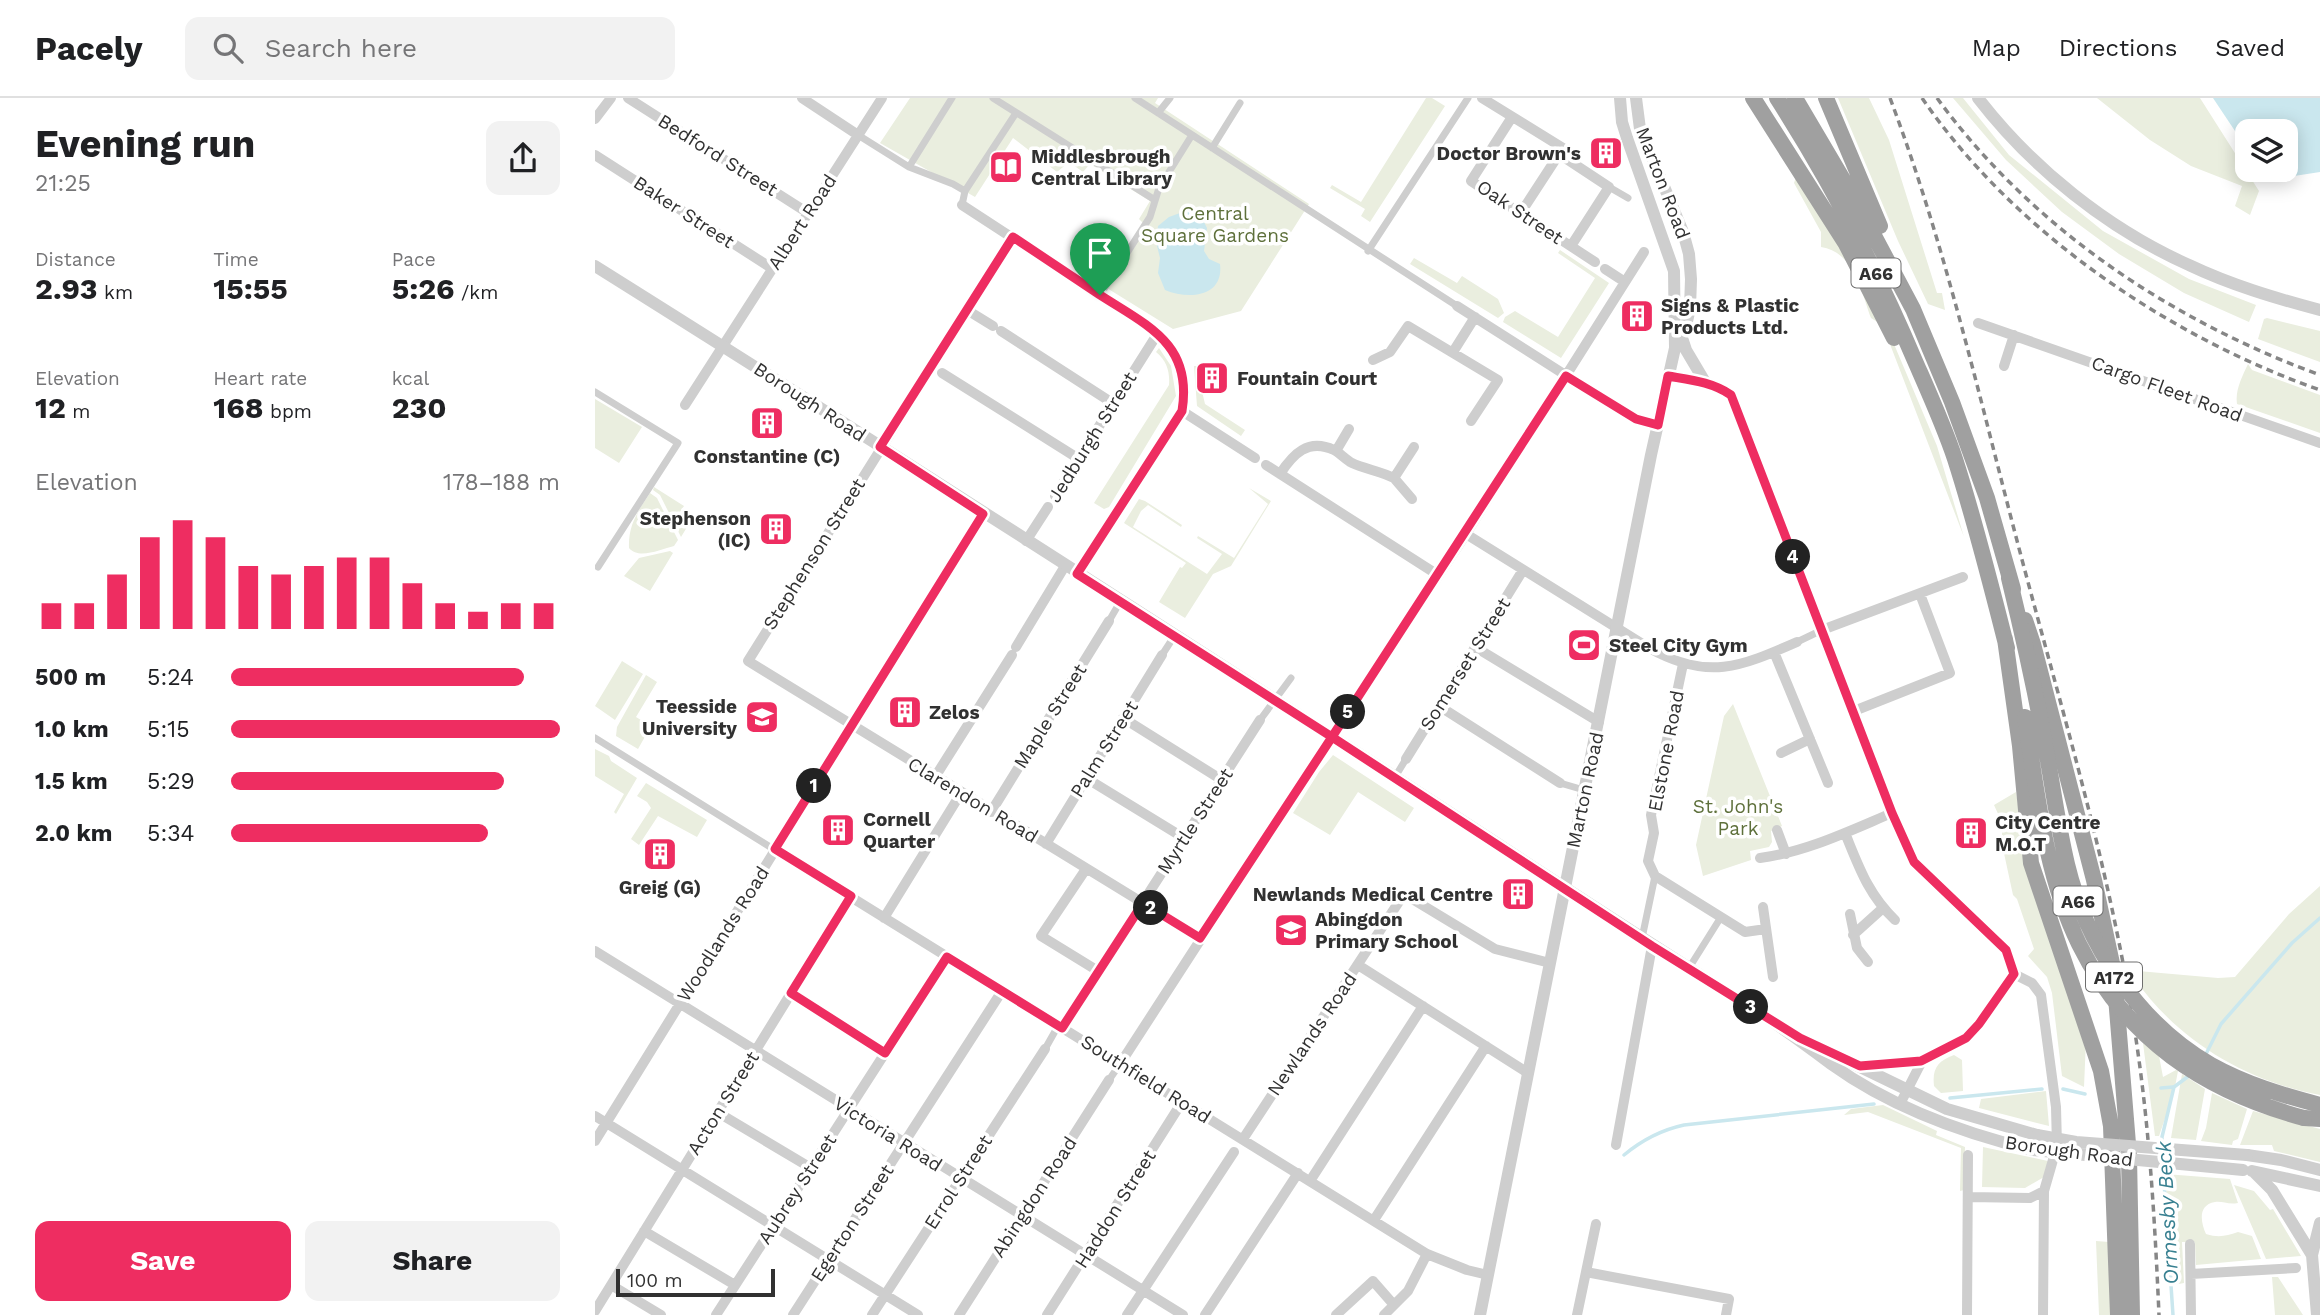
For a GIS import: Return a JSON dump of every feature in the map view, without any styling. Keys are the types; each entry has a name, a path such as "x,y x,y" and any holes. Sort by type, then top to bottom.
{"highway":[{"path":"1753,98 1846,244 1897,342 1929,420 1955,458"},
{"name":"A66","path":"1777,98 1827,180 1889,298 1955,458 2025,717 2050,859 2062,901 2079,943 2102,985 2130,1019 2189,1069 2222,1089 2270,1109 2312,1119"},
{"name":"A66","path":"1795,98 1854,198 1913,309 1952,402 1987,498 2009,578 2044,740 2067,866 2080,906 2098,947 2141,1007 2169,1034 2209,1064 2247,1083 2320,1105"},
{"name":"A66","path":"1826,98 1881,229 1909,285 1913,309"},
{"name":"A172","path":"2009,578 2033,644 2075,803 2112,961 2129,1156 2132,1315"},
{"name":"A172","path":"2005,639 2020,746 2031,863 2101,1071 2111,1126 2118,1315"}],"street":[{"path":"595,118 611,98"},
{"name":"Bedford Street","path":"628,98 809,213"},
{"path":"802,98 909,167 965,191"},
{"name":"Albert Road","path":"685,405 882,98"},
{"path":"909,167 952,98"},
{"path":"993,98 1155,200"},
{"path":"1135,98 1566,376 1636,419 1658,425"},
{"path":"1158,113 1170,98"},
{"path":"1369,251 1468,98"},
{"path":"1482,98 1513,117 1608,187 1628,198"},
{"name":"Marton Road","path":"1620,98 1626,138 1674,271 1675,348"},
{"name":"Marton Road","path":"1480,1315 1668,376 1690,308 1689,254 1640,129 1636,98"},
{"path":"1978,98 2041,166 2121,228 2188,265 2225,281 2320,310"},
{"path":"1212,148 1240,103"},
{"path":"1016,113 965,191 962,205 1158,333 1169,344 1181,368 1184,382 1182,411 1077,574"},
{"name":"Oak Street","path":"1513,117 1471,181 1595,262"},
{"path":"1100,295 1150,216 1159,188 1192,135"},
{"path":"1520,214 1561,151"},
{"name":"Baker Street","path":"595,155 773,269"},
{"path":"1571,246 1608,187"},
{"path":"1656,217 1674,211"},
{"name":"Stephenson Street","path":"748,661 1013,237"},
{"path":"1109,1080 1465,534 1644,252"},
{"path":"1595,262 1625,282"},
{"name":"Borough Road","path":"595,266 1175,635 1647,942 1800,1038 1833,1065 1901,1104 1942,1124 1981,1138 2033,1150 2249,1171 2320,1186"},
{"path":"967,310 1114,404"},
{"path":"1453,352 1475,317"},
{"name":"Cargo Fleet Road","path":"1978,323 2320,443"},
{"path":"1373,360 1390,352 1408,326 1498,380 1471,421"},
{"name":"Jedburgh Street","path":"1026,541 1158,333"},
{"path":"1681,335 1693,365 1705,382"},
{"path":"2004,366 2014,335"},
{"path":"931,366 1079,458"},
{"path":"1668,376 1705,382 1731,395 1892,813 1914,862 2006,950 2014,974 2032,984 2041,995 2056,1107 2057,1146 2044,1191 2043,1315"},
{"path":"595,392 678,443 599,567"},
{"path":"1182,411 1255,458"},
{"path":"1336,451 1349,429"},
{"path":"1280,474 1294,453 1318,446 1336,451 1348,461 1394,478 1412,499"},
{"path":"1394,478 1414,447"},
{"path":"1266,465 1438,575"},
{"name":"Woodlands Road","path":"595,1141 983,514"},
{"path":"1465,534 1649,648 1682,664 1724,668 1774,652 1822,630 1963,577"},
{"path":"935,777 1065,566"},
{"name":"Somerset Street","path":"1406,759 1523,570"},
{"path":"1854,711 1950,673 1920,594"},
{"path":"1109,621 1120,602"},
{"name":"Maple Street","path":"992,811 1109,621"},
{"path":"1162,655 1175,635"},
{"path":"1475,647 1599,722"},
{"path":"1774,652 1828,783"},
{"name":"Palm Street","path":"1046,844 1162,655"},
{"name":"Clarendon Road","path":"748,661 1200,938"},
{"name":"Elstone Road","path":"1655,876 1648,861 1654,833 1651,815 1682,664"},
{"path":"1260,720 1291,678"},
{"path":"1439,706 1560,783 1584,790"},
{"path":"1123,718 1221,780"},
{"name":"Myrtle Street","path":"1060,1027 1260,720"},
{"name":"Southfield Road","path":"595,738 1427,1254 1467,1270 1488,1275"},
{"path":"1781,753 1810,740"},
{"path":"1395,777 1406,759"},
{"path":"1086,778 1184,838"},
{"path":"884,918 961,793"},
{"path":"1760,858 1786,854 1892,813"},
{"path":"1777,830 1786,854"},
{"path":"1845,833 1867,887 1895,920"},
{"path":"1086,869 1041,936 1098,971"},
{"path":"1616,1145 1655,876 1745,932 1766,929"},
{"name":"Newlands Road","path":"1243,1139 1404,894 1495,949 1550,963"},
{"name":"Acton Street","path":"595,1311 851,896"},
{"path":"1763,907 1773,977"},
{"path":"1853,935 1883,908"},
{"path":"1850,914 1857,948 1868,962"},
{"path":"1689,968 1721,917"},
{"name":"Victoria Road","path":"595,951 1183,1315"},
{"name":"Aubrey Street","path":"716,1315 947,957"},
{"path":"1359,965 1528,1073"},
{"path":"1860,1066 1921,1061 1966,1038 2014,974"},
{"name":"Egerton Street","path":"793,1315 1002,991"},
{"path":"791,993 885,1053"},
{"path":"1310,1181 1423,1006"},
{"path":"1045,1049 1060,1027"},
{"name":"Borough Road","path":"1800,1038 1947,1108 2037,1135 2076,1142 2281,1160 2320,1170"},
{"path":"1374,1220 1486,1046"},
{"name":"Errol Street","path":"872,1315 1045,1049"},
{"path":"1901,1104 1921,1061"},
{"name":"Abingdon Road","path":"959,1315 1109,1080"},
{"name":"Haddon Street","path":"1047,1315 1182,1102"},
{"path":"717,1112 811,1168"},
{"path":"595,1116 918,1315"},
{"path":"1127,1315 1243,1139"},
{"path":"1967,1315 1968,1155"},
{"path":"2249,1171 2272,1190 2312,1255"},
{"path":"1205,1315 1298,1173"},
{"path":"1969,1197 2030,1198 2044,1191"},
{"path":"2317,1315 2312,1255 2320,1223"},
{"path":"1577,1315 1596,1224"},
{"path":"644,1231 735,1285"},
{"path":"2190,1244 2191,1315"},
{"path":"2312,1255 2320,1244"},
{"path":"1384,1315 1408,1291 1427,1254"},
{"path":"2191,1275 2296,1268"},
{"path":"1586,1272 1729,1299 1726,1315"},
{"path":"1336,1315 1373,1281 1394,1306"},
{"path":"611,1285 661,1315"}],"green space":[{"name":"Central Square Gardens","path":"910,98 1158,98 1155,103 1309,204 1241,311 1173,329 1102,285 1143,223 1139,219 1150,201 1090,164 1083,172 1069,162 1057,172 1013,138 975,197 880,143"},
{"path":"1426,98 1432,98 1445,106 1370,222 1361,216 1365,209 1330,188 1332,185 1361,202"},
{"path":"1838,98 1869,98 1889,140 1937,293 1942,293 1945,310 1928,304 1898,241"},
{"path":"1953,98 1963,98 2009,155 2103,231 2189,279 2256,305 2249,322 2184,293 2119,254 2062,212 2006,160"},
{"path":"2097,98 2200,98 2235,153 2235,182 2253,182 2259,191 2250,215 2235,206 2242,186 2191,166 2150,140"},
{"path":"1796,177 1852,265 1879,323 1871,318 1849,265 1832,250 1821,247 1821,232 1794,183"},
{"path":"1560,250 1609,283 1561,358 1503,322 1505,317 1515,311 1558,337 1595,278 1558,253"},
{"path":"1414,258 1457,283 1462,276 1498,299 1504,313 1498,318 1410,264"},
{"path":"2264,319 2320,331 2320,362 2258,339"},
{"path":"1891,337 1937,446 1964,537 1888,339"},
{"path":"1159,348 1171,366 1176,396 1109,507 1104,509 1094,503 1169,385 1167,367 1156,352"},
{"path":"2248,364 2252,370 2320,395 2320,433 2237,404 2238,389"},
{"path":"1194,366 1205,404 1245,430 1241,436 1197,406"},
{"path":"595,399 642,427 619,463 595,448"},
{"path":"654,487 684,506 680,512 692,519 681,537 660,495 653,490"},
{"path":"1249,488 1271,501 1231,566 1213,574 1185,618 1159,602 1180,567 1186,563 1124,523 1139,499 1182,525 1181,527 1148,505 1141,511 1133,527 1207,574 1222,554 1197,538 1198,536 1234,558 1268,504"},
{"path":"650,493 657,498 678,540 674,546 650,553 638,553 629,548 630,532"},
{"path":"670,551 673,553 650,591 624,576 639,558"},
{"path":"622,661 643,674 615,720 595,706"},
{"path":"646,675 657,682 636,717 651,726 638,749 616,736 617,727"},
{"name":"St. John's Park","path":"1733,704 1782,826 1771,831 1772,842 1769,847 1750,851 1751,860 1703,876 1696,845 1724,716"},
{"path":"595,749 609,756 611,761 637,778 616,814 614,812 624,794 595,776"},
{"path":"1333,755 1414,808 1405,822 1358,792 1330,835 1293,813"},
{"path":"646,783 707,820 697,837 658,816 639,845 631,839 651,808 637,796"},
{"path":"2016,792 2029,875 2086,1040 2084,1087 2062,1076 2052,993 2047,977 2028,956 2034,949 2017,899 2013,895 2002,844 2002,830 2005,829 1994,805"},
{"path":"2320,886 2320,1095 2266,1080 2216,1055 2172,1021 2135,979 2138,971 2235,977 2289,914"},
{"path":"2143,1043 2159,1056 2163,1077 2178,1071 2159,1136 2155,1136"},
{"path":"1954,1055 1962,1060 1963,1091 1941,1093 1934,1086 1935,1070 1940,1063"},
{"path":"2182,1074 2205,1089 2196,1140 2171,1138"},
{"path":"2046,1091 2049,1126 1979,1108 1981,1099"},
{"path":"2212,1093 2247,1109 2238,1139 2233,1141 2232,1145 2201,1141"},
{"path":"1883,1105 1937,1131 1936,1135 1965,1147 1964,1190 1960,1191 1961,1148 1868,1112 1844,1115 1851,1109"},
{"path":"2253,1111 2320,1129 2320,1162 2274,1151 2272,1145 2240,1145"},
{"path":"1983,1147 2048,1161 2044,1177 2025,1188 1982,1187"},
{"path":"2165,1174 2230,1179 2238,1203 2215,1202 2205,1207 2202,1215 2204,1230 2206,1234 2215,1236 2238,1232 2252,1236 2261,1259 2196,1265 2195,1242 2182,1242 2184,1283 2173,1285"},
{"path":"2234,1185 2254,1191 2270,1210 2273,1209 2301,1256 2266,1259"},
{"path":"2096,1241 2109,1242 2114,1315 2099,1315"},
{"path":"2272,1277 2278,1277 2303,1315 2275,1315"}],"water":[{"path":"2213,98 2320,98 2320,172 2298,175 2298,119 2235,119 2235,131"},
{"path":"1191,209 1202,218 1207,228 1204,251 1209,259 1220,264 1220,275 1211,289 1194,295 1184,295 1165,290 1158,273 1160,258 1156,242 1158,226 1169,217"}],"waterway":[{"name":"Ormesby Beck","path":"2205,1056 2221,1024 2292,943 2320,918"},
{"name":"Ormesby Beck","path":"2162,1145 2174,1087 2190,1075"},
{"path":"2161,1088 2173,1087"},
{"path":"1950,1098 2042,1089"},
{"path":"2063,1089 2085,1094"},
{"path":"1624,1155 1652,1136 1684,1125 1874,1104"},
{"name":"Ormesby Beck","path":"2163,1167 2173,1315"}],"railway":[{"path":"1890,98 1927,205 1958,314 2083,788 2114,916 2137,1046 2145,1113 2159,1315"},
{"path":"1922,98 1959,147 2001,193 2048,235 2098,274 2151,309 2206,340 2320,390"},
{"path":"1937,98 1975,145 2016,188 2060,228 2108,265 2210,327 2264,353 2320,375"}],"place":[{"name":"Doctor Brown's","path":"1606,153"},
{"name":"Middlesbrough Central Library","path":"1006,167"},
{"name":"Signs & Plastic Products Ltd.","path":"1637,316"},
{"name":"Fountain Court","path":"1212,378"},
{"name":"Constantine (C)","path":"767,423"},
{"name":"Stephenson (IC)","path":"776,529"},
{"name":"Steel City Gym","path":"1584,645"},
{"name":"Zelos","path":"905,712"},
{"name":"Teesside University","path":"762,717"},
{"name":"Cornell Quarter","path":"838,830"},
{"name":"City Centre M.O.T","path":"1971,833"},
{"name":"Greig (G)","path":"660,854"},
{"name":"Newlands Medical Centre","path":"1518,894"},
{"name":"Abingdon Primary School","path":"1291,930"}],"route":[{"path":"1100,295 1013,237 880,447 983,514 775,849 851,896 791,993 885,1053 947,957 1062,1028 1143,903 1200,938 1332,737 1652,946 1800,1038 1860,1066 1921,1061 1966,1038 1979,1024 2014,974 2006,950 1914,862 1892,813 1731,395 1705,382 1668,376 1658,425 1636,419 1566,376 1332,737 1077,574 1182,411 1184,399 1181,368 1169,344 1158,333 1100,295"}]}
